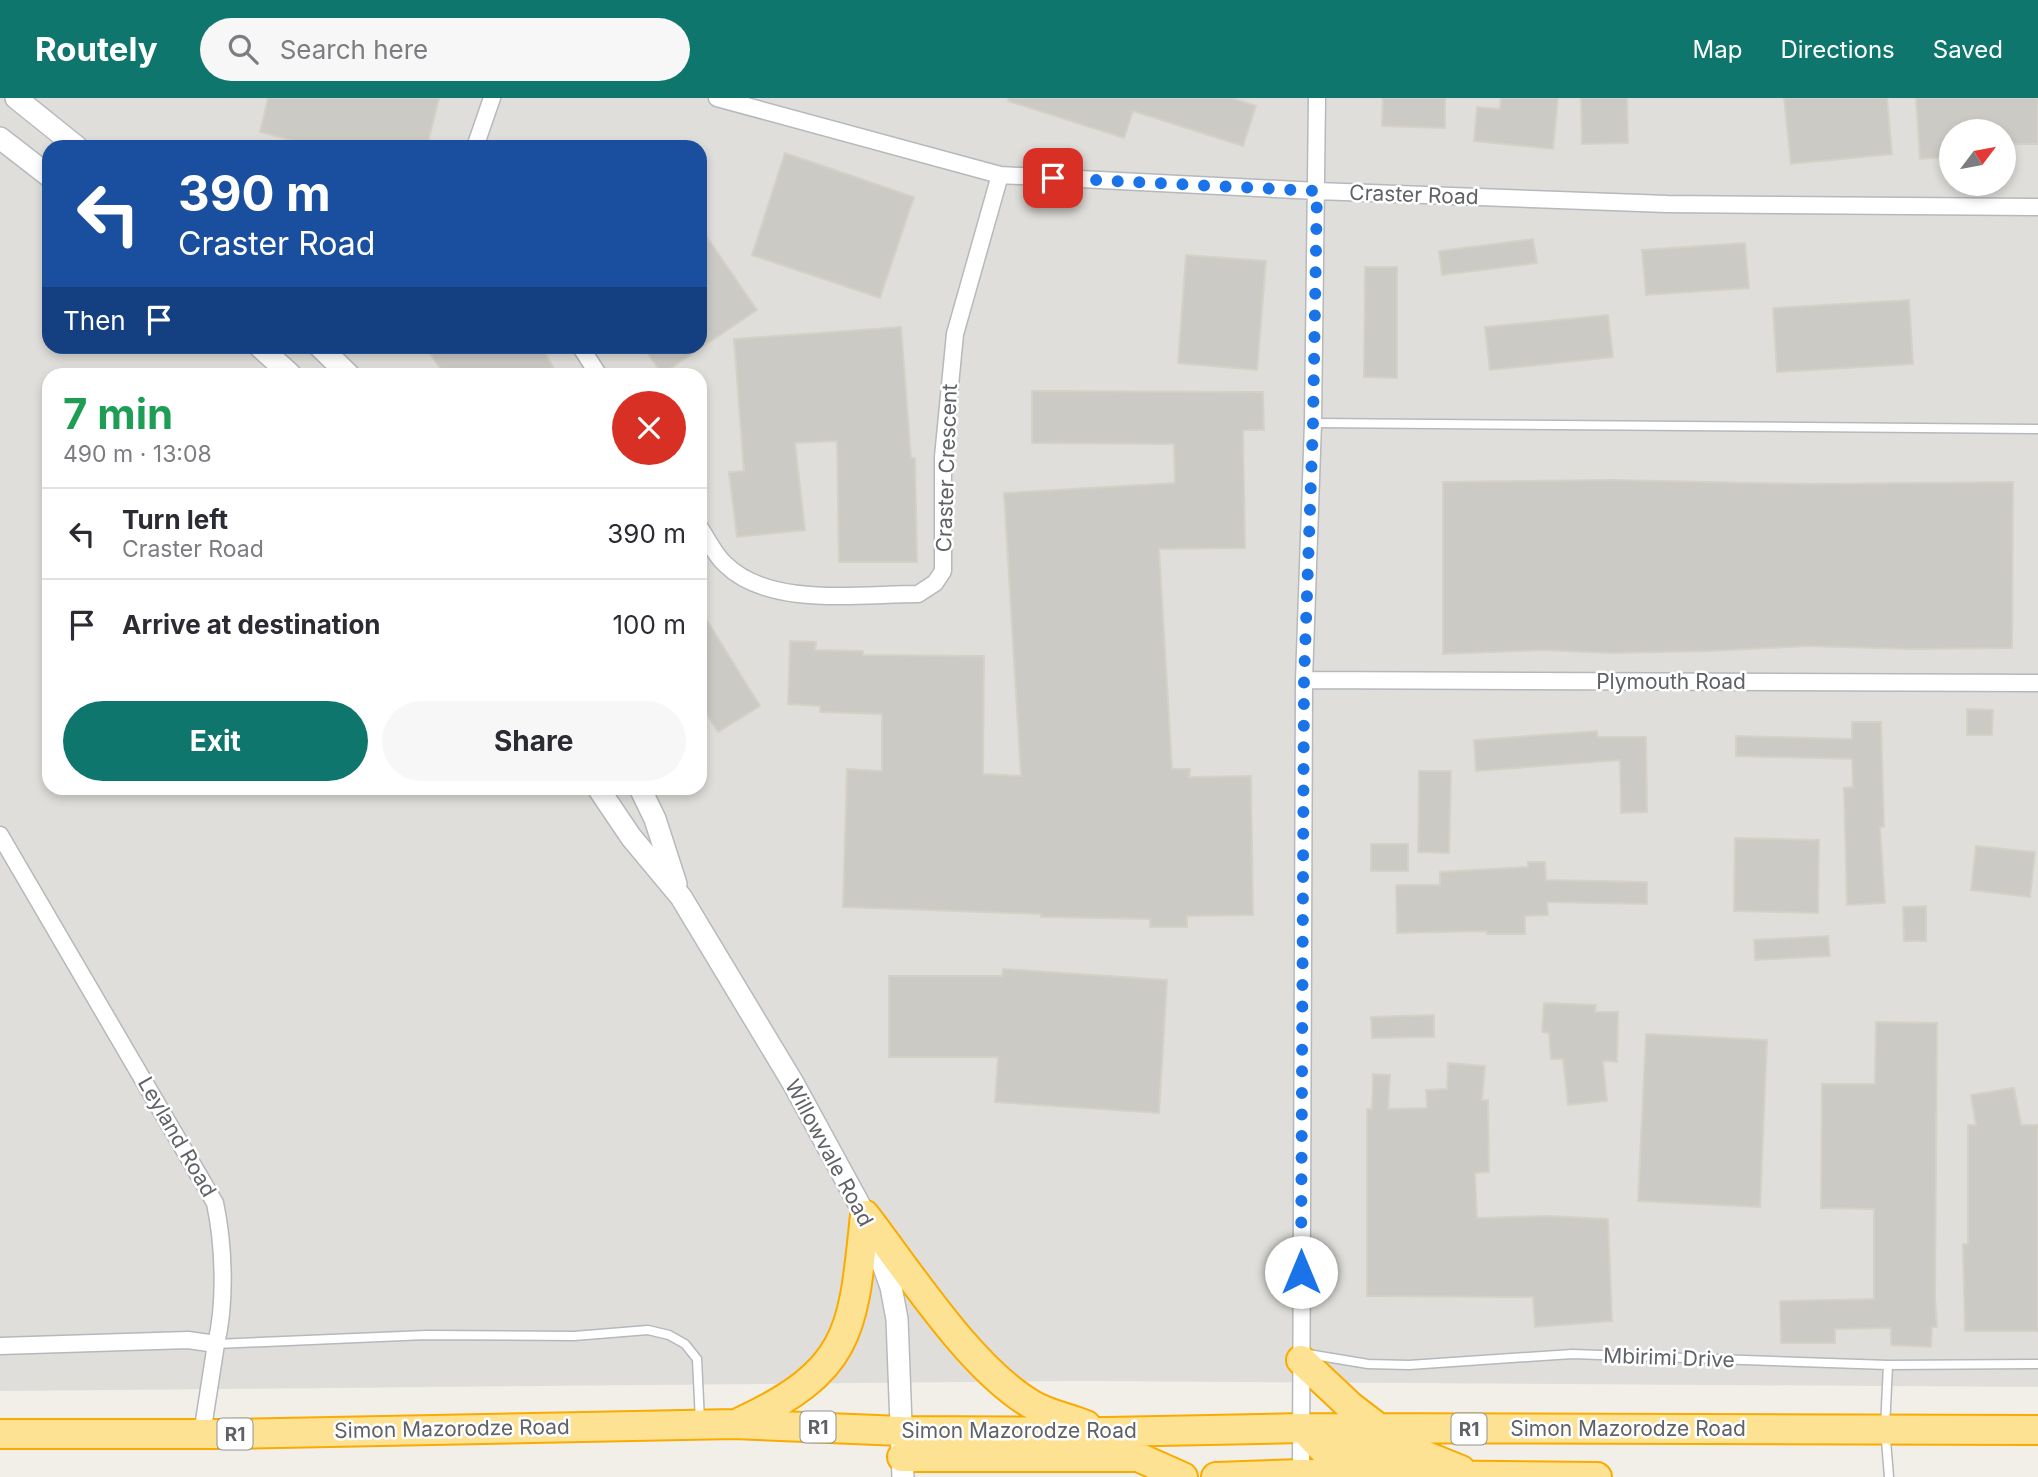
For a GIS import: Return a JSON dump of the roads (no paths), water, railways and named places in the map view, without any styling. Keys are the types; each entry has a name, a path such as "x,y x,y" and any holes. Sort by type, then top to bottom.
{"highway":[{"path":"734,1424 791,1395 834,1355 848,1328 857,1296 865,1214"},
{"path":"865,1214 975,1356 1006,1387 1032,1405 1108,1432"},
{"path":"1301,1357 1341,1399 1380,1429"},
{"name":"Simon Mazorodze Road","path":"0,1434 202,1434 734,1424 902,1455 1108,1432 1303,1428 2038,1430"},
{"path":"1303,1428 1322,1448 1409,1449 1473,1475"},
{"path":"902,1455 1138,1457 1183,1477"},
{"name":"R1","path":"1216,1477 1301,1474 1597,1477"}],"main road":[{"path":"16,98 68,140"},
{"path":"0,138 42,171"},
{"path":"268,354 283,368"},
{"path":"327,354 342,368"},
{"name":"Willowvale Road","path":"603,795 631,837 681,897 793,1083 865,1214 891,1287 897,1319 902,1455"},
{"name":"Willowvale Road","path":"643,795 681,897"}],"street":[{"path":"477,140 492,98"},
{"name":"Craster Road","path":"717,98 1000,175 1317,191 1667,204 2038,207"},
{"path":"1301,1474 1304,680 1313,423 1317,98"},
{"name":"Craster Crescent","path":"707,539 723,564 750,584 786,595 918,594 935,583 943,571 943,457 954,334 1000,175"},
{"name":"Plymouth Road","path":"1304,680 2038,683"},
{"name":"Leyland Road","path":"0,835 215,1203 219,1223 222,1319 202,1434"},
{"path":"0,1346 188,1340 216,1344"}],"lane":[{"path":"1313,423 2038,429"},
{"path":"216,1344 426,1335 574,1336 648,1330 669,1335 685,1344 697,1359 700,1425"},
{"name":"Mbirimi Drive","path":"1301,1357 1409,1365 1572,1354 1888,1365 2038,1364"},
{"path":"1888,1365 1885,1428 1889,1477"}]}
